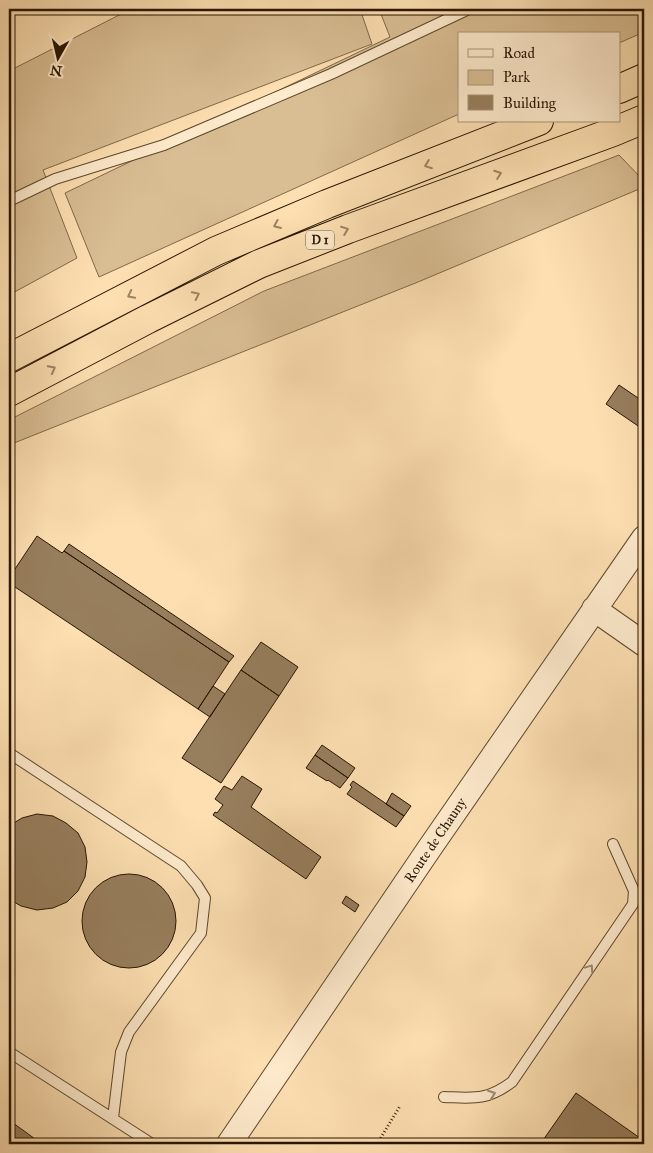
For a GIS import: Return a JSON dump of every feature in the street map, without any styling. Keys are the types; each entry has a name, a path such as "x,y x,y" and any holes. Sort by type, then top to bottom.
{"highway":[{"path":"620,88 644,78"},
{"name":"D 1","path":"9,392 148,319 260,264 348,229 644,119"},
{"name":"D 1","path":"9,358 216,251 327,204 535,122"}],"street":[{"name":"Route de Chauny","path":"229,1144 396,897 644,538"},
{"path":"594,609 644,644"}],"lane":[{"path":"9,201 55,180 164,145 332,74 469,9"},
{"path":"9,753 181,866 205,898 201,933 130,1032 121,1052 113,1118"},
{"path":"444,1097 481,1098 497,1093 512,1082 634,904 634,891 613,844"},
{"path":"9,1052 152,1144"}],"path":[{"path":"377,1144 400,1106"}],"green space":[{"path":"131,9 360,9 372,44 43,170 77,258 9,295 9,71"},
{"path":"379,9 644,9 644,32 620,43 620,32 458,32 458,114 99,277 65,193 390,37"},
{"path":"619,155 644,181 644,187 418,282 9,445 9,420 264,291"}],"building":[{"path":"619,385 644,402 644,430 606,404"},
{"path":"37,536 62,553 64,551 229,662 198,709 9,583 9,578"},
{"path":"69,544 234,656 229,662 64,551"},
{"path":"261,642 298,667 279,696 241,670"},
{"path":"241,670 279,696 221,783 182,758"},
{"path":"213,686 225,694 210,717 198,709"},
{"path":"322,745 355,768 348,778 315,755"},
{"path":"315,755 348,778 340,788 306,768"},
{"path":"242,776 262,789 251,807 321,857 306,879 213,815 223,805 215,799 224,786 232,790"},
{"path":"353,781 404,816 396,827 347,794 352,787 350,785"},
{"path":"392,793 411,806 404,816 386,804"},
{"path":"37,814 53,816 66,823 78,833 85,847 87,862 85,877 78,891 67,902 53,908 37,910 21,906 9,899 9,826 22,818"},
{"path":"129,874 147,877 163,887 173,903 176,921 173,939 163,955 147,965 129,968 111,965 95,955 85,939 82,921 85,903 95,887 111,877"},
{"path":"346,896 359,905 355,912 342,903"},
{"path":"576,1093 640,1138 636,1144 541,1143"},
{"path":"9,1120 42,1144 9,1144"}]}
